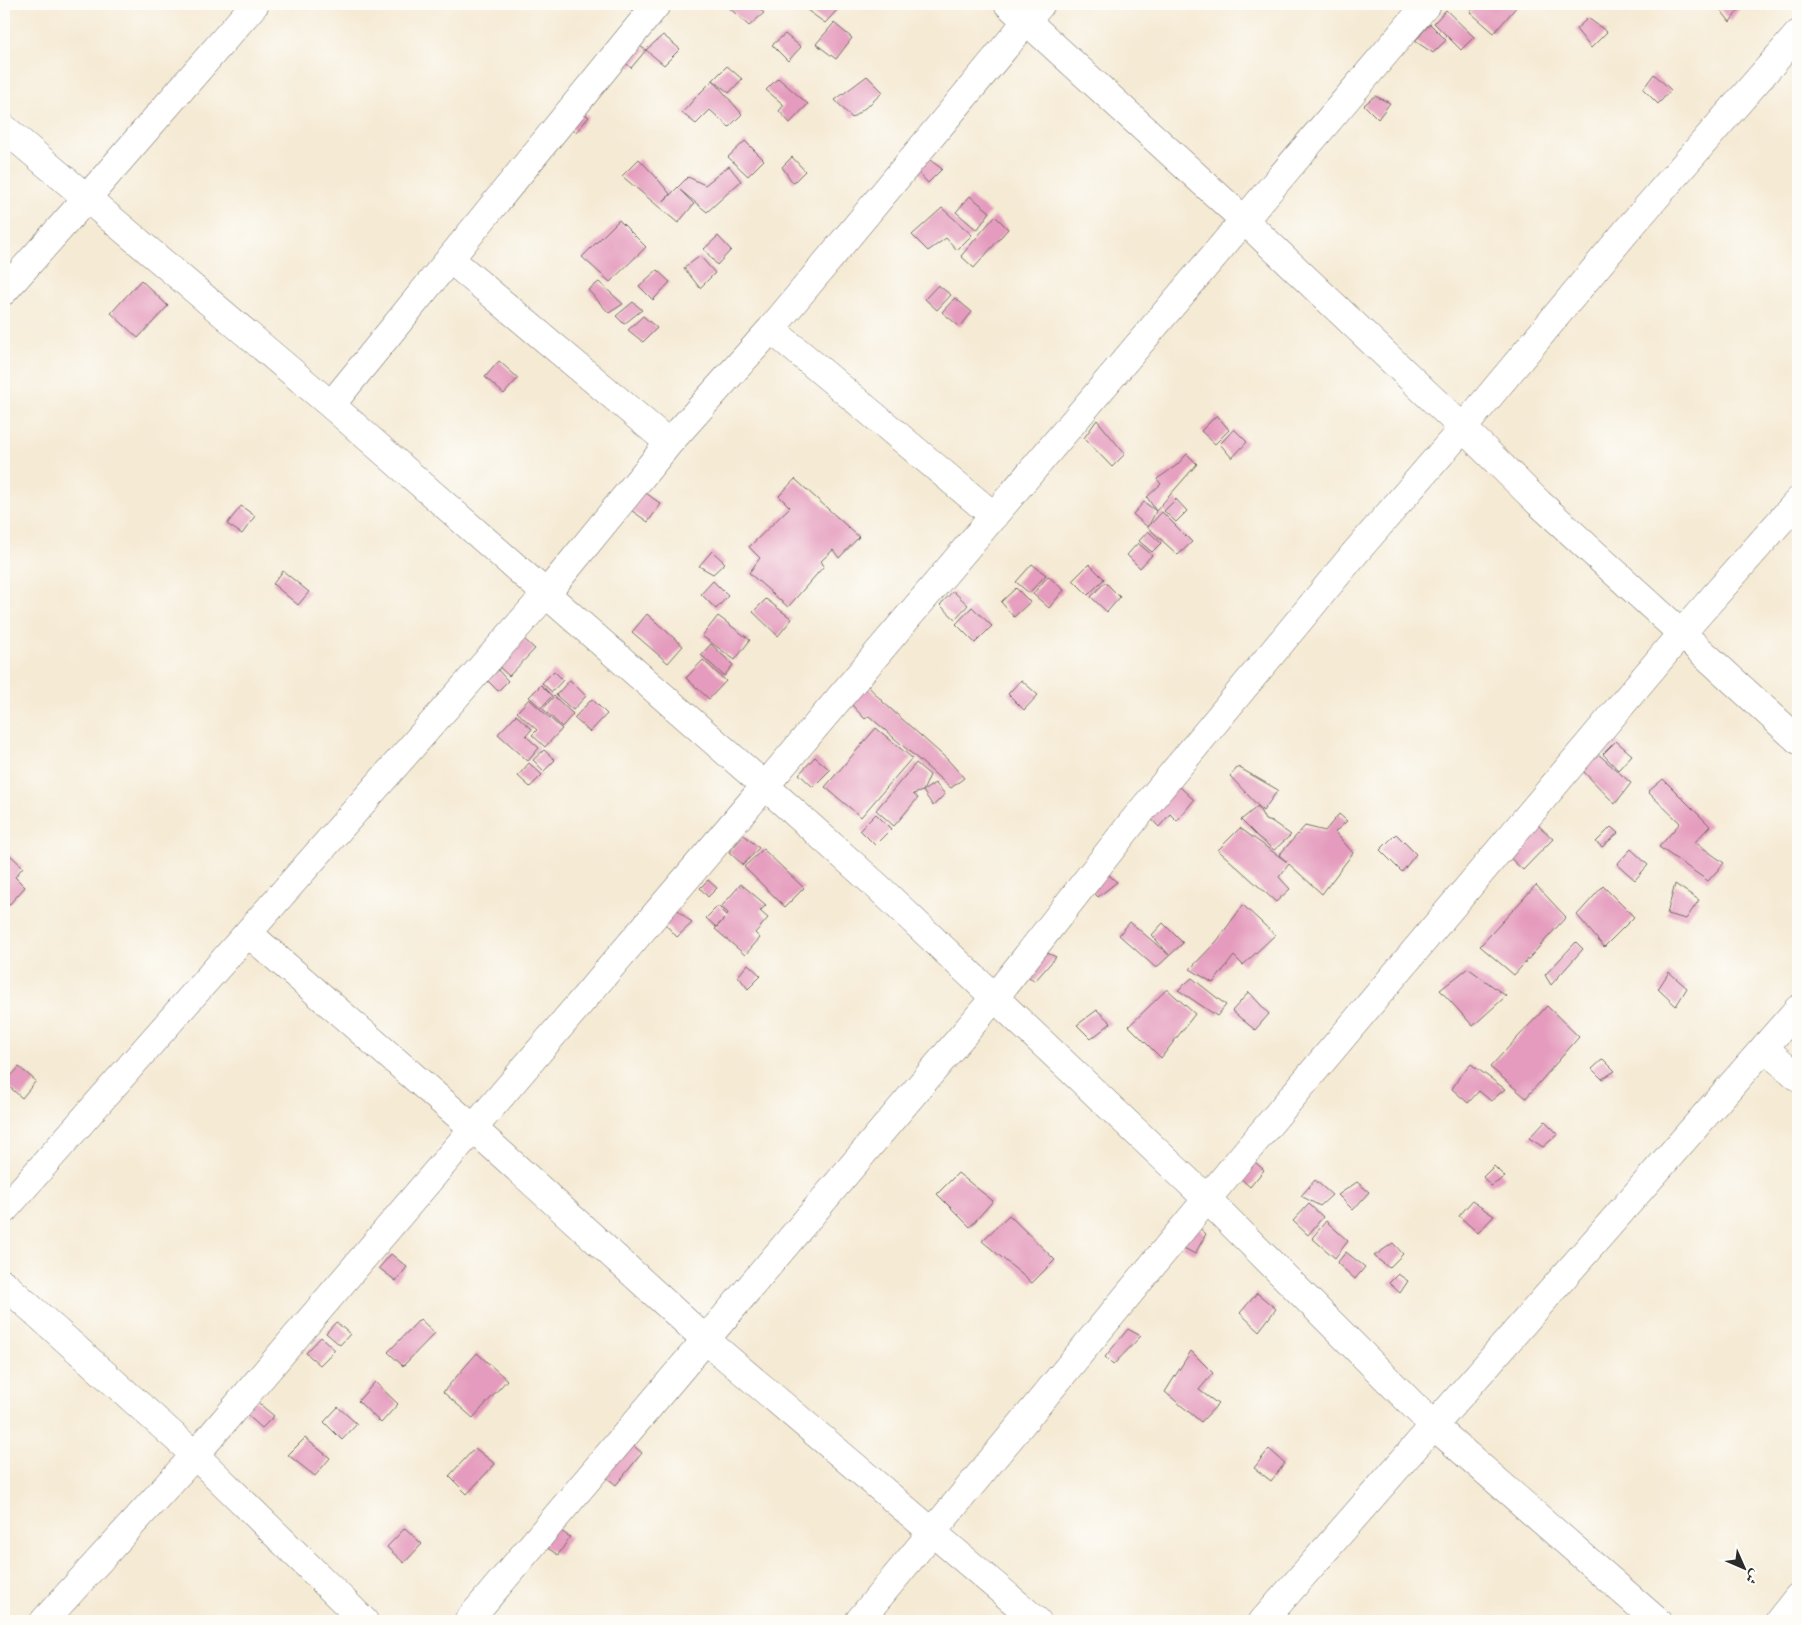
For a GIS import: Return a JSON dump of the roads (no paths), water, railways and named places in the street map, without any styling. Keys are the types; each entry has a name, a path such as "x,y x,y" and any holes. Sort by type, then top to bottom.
{"street":[{"path":"4,291 255,4"},
{"path":"331,405 657,4"},
{"path":"44,1621 195,1455 474,1129 1427,4"},
{"path":"4,1210 546,594 669,443 771,329 1025,9 1463,428 1539,504 1798,740"},
{"path":"468,1621 994,997 1147,805 1355,553 1463,428 1629,228 1798,34"},
{"path":"4,128 331,405 766,786 878,887 1206,1199 1434,1426 1657,1621"},
{"path":"450,259 669,443"},
{"path":"771,329 994,516"},
{"path":"859,1621 1206,1199 1681,634 1798,501"},
{"path":"248,933 474,1129 706,1340 1037,1621"},
{"path":"1264,1621 1798,1009"},
{"path":"1764,1048 1798,1077"},
{"path":"4,1284 195,1455 364,1621"},
{"path":"1778,1621 1798,1597"}]}
